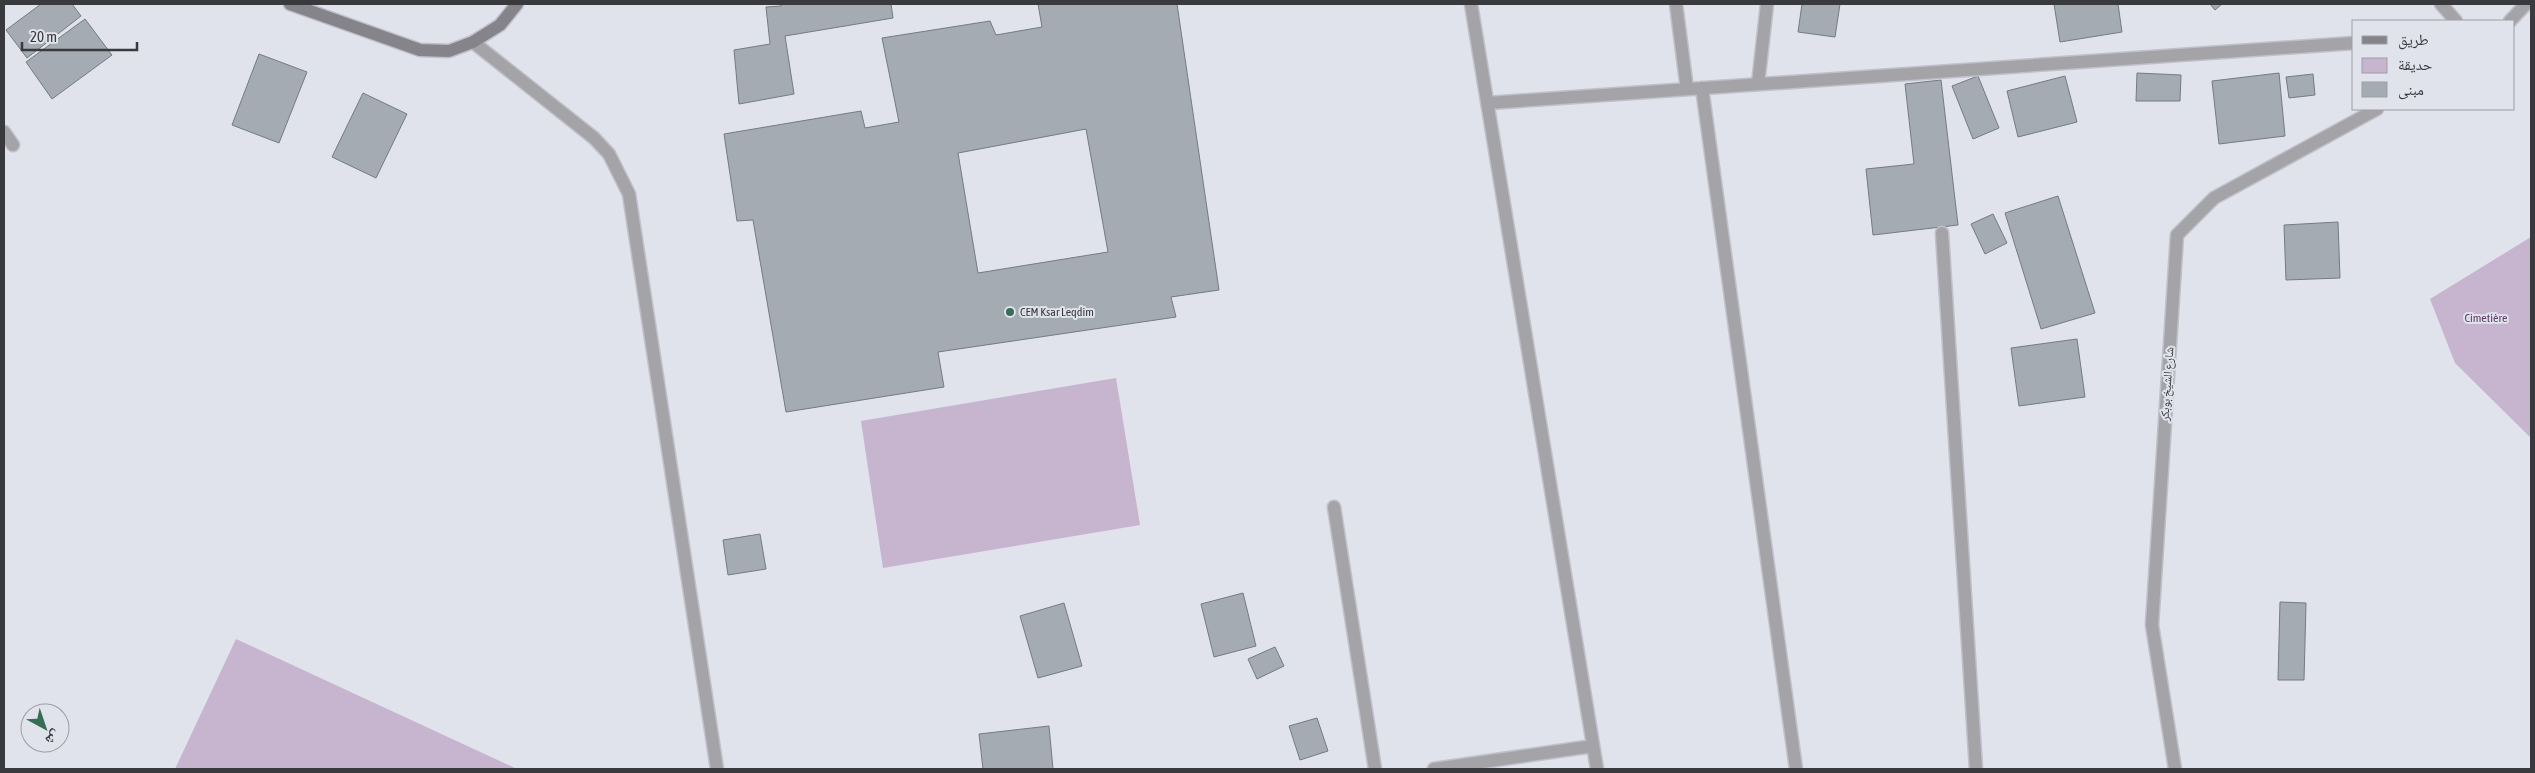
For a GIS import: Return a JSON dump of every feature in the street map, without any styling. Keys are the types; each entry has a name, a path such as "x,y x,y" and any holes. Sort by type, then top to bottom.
{"street":[{"path":"290,4 420,50 449,51 473,42 500,26 517,4"},
{"path":"1471,4 1597,769"},
{"path":"1676,4 1687,89"},
{"path":"1758,84 1767,4"},
{"path":"2441,4 2455,20"},
{"path":"2511,20 2526,4"},
{"path":"473,42 594,138 613,161 629,194 717,769"},
{"path":"1488,103 2352,42"},
{"path":"1702,88 1796,769"},
{"name":"شارع الشيخ بوبكر","path":"2176,769 2152,625 2177,235 2214,198 2375,110"},
{"path":"4,132 13,145"},
{"path":"1942,233 1976,769"},
{"path":"1334,507 1375,769"},
{"path":"1434,769 1593,746"}],"green space":[{"name":"Cimetière","path":"2531,237 2531,438 2455,363 2430,299"},
{"path":"1116,378 1140,525 883,568 861,421"},
{"path":"236,639 517,769 175,769"}],"building":[{"path":"41,4 72,4 81,16 27,58 6,30"},
{"path":"781,4 891,4 893,18 785,36 794,94 739,104 734,50 770,44 766,7 781,6"},
{"path":"1038,4 1177,4 1219,290 1171,297 1176,317 938,352 944,387 786,412 753,220 737,221 724,134 861,111 865,128 899,122 882,38 990,21 996,35 1042,27","holes":["1086,129 1108,252 978,273 958,153"]},
{"path":"1802,4 1840,4 1835,37 1798,32"},
{"path":"2054,4 2118,4 2122,32 2060,42"},
{"path":"2210,4 2222,4 2215,10"},
{"path":"85,19 112,55 52,99 26,62"},
{"path":"259,54 307,72 279,143 232,125"},
{"path":"2137,73 2181,75 2180,101 2136,101"},
{"path":"2279,73 2285,136 2219,144 2212,81"},
{"path":"2313,74 2315,95 2289,98 2286,77"},
{"path":"1978,76 1999,128 1973,139 1952,86"},
{"path":"2065,76 2077,122 2018,137 2007,91"},
{"path":"1941,80 1958,225 1873,235 1866,169 1914,164 1905,84"},
{"path":"363,93 407,114 376,178 332,157"},
{"path":"2058,196 2095,313 2041,329 2005,213"},
{"path":"1993,214 2007,243 1985,254 1971,224"},
{"path":"2338,222 2340,278 2286,280 2284,225"},
{"path":"2077,339 2085,397 2019,406 2011,348"},
{"path":"760,534 766,569 728,575 723,540"},
{"path":"1243,593 1256,646 1214,657 1201,604"},
{"path":"2280,602 2306,603 2304,680 2278,680"},
{"path":"1064,603 1082,666 1038,678 1020,616"},
{"path":"1275,647 1284,666 1257,679 1248,659"},
{"path":"1317,718 1328,751 1300,760 1289,726"},
{"path":"1049,726 1053,769 983,769 979,734"}],"place":[{"name":"CEM Ksar Leqdim","path":"1010,312"}]}
